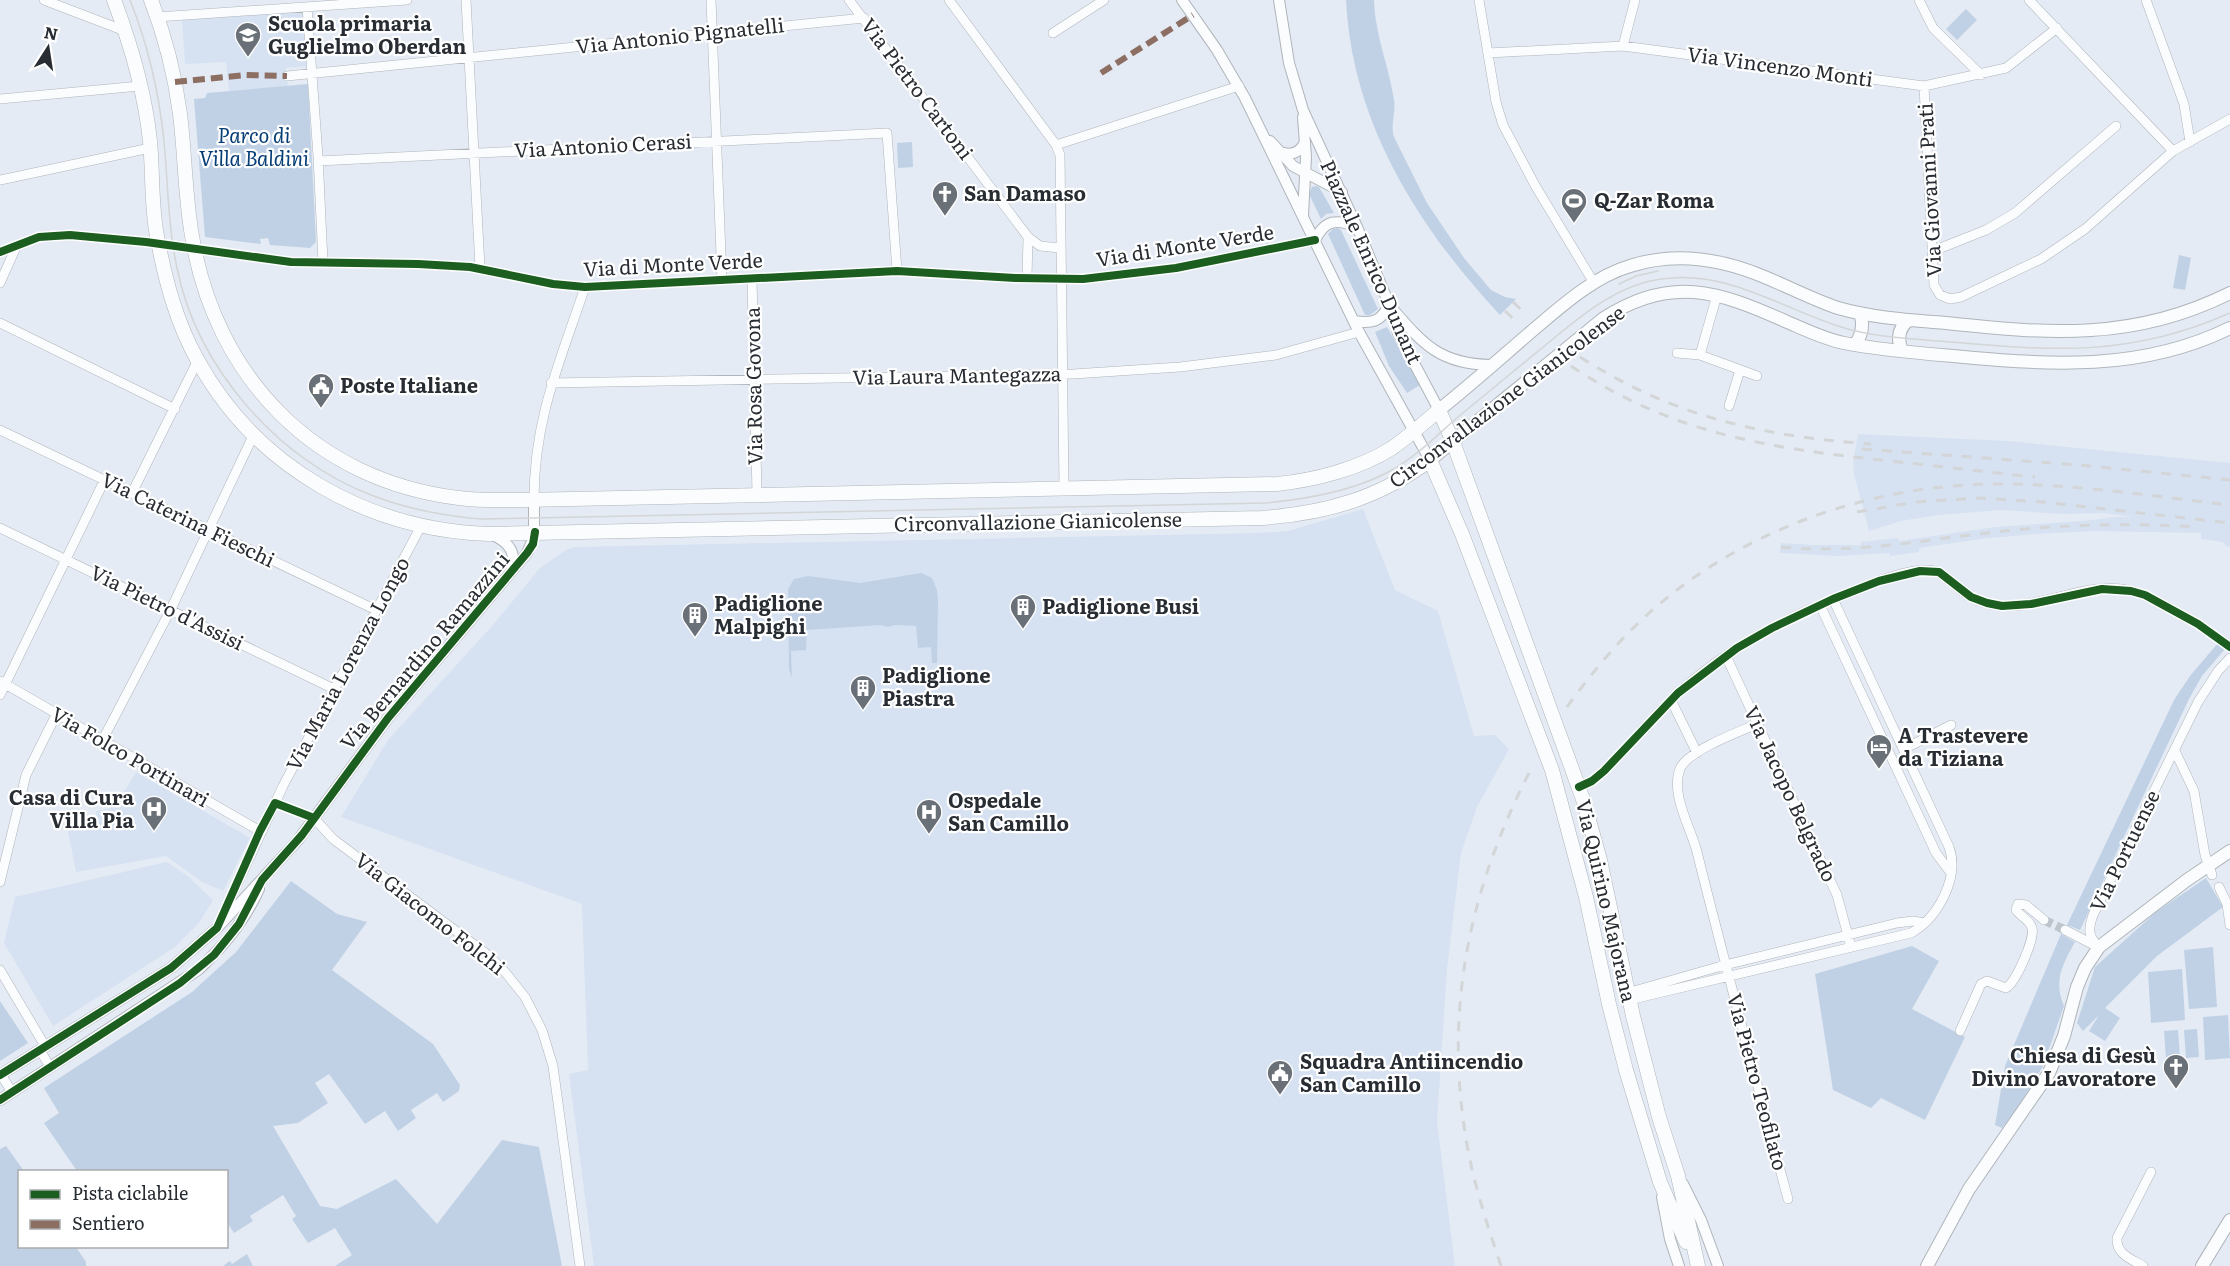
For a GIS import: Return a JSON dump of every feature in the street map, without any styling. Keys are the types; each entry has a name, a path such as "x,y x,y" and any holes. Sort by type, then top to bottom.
{"main road":[{"name":"Circonvallazione Gianicolense","path":"114,0 140,86 150,148 155,225 170,297 198,360 229,405 254,434 281,459 332,494 372,511 421,526 489,534 1274,518 1331,507 1395,484 1453,442 1577,339 1615,311 1645,297 1670,292 1691,291 1717,295 1740,302 1823,337 1855,345 2031,363 2098,363 2124,360 2168,351 2204,340 2230,328"},
{"name":"Circonvallazione Gianicolense","path":"150,0 157,17 176,87 194,249 209,305 233,354 256,387 318,445 357,468 417,490 470,499 534,500 1287,483 1367,461 1391,448 1555,311 1594,283 1616,271 1643,262 1669,258 1702,259 1747,270 1827,304 1860,313 2019,331 2094,331 2152,322 2188,311 2230,293"},
{"path":"1855,345 1862,329 1860,313"},
{"path":"1902,351 1899,332 1902,325 1909,320"},
{"name":"Piazzale Enrico Dunant","path":"1439,410 1453,442"},
{"name":"Via Quirino Majorana","path":"1453,442 1580,787 1601,866 1628,997 1659,1117 1678,1176 1697,1266"},
{"name":"Via Quirino Majorana","path":"1430,460 1447,496 1552,770 1575,853 1626,1070 1660,1182 1697,1266"},
{"path":"1552,770 1565,783 1580,787"},
{"path":"1575,853 1580,850 1586,851 1601,866"},
{"path":"1927,1266 1968,1189 2049,1073 2064,1036 2077,987 2085,968 2099,947 2210,870 2230,851"},
{"path":"1609,1004 1628,997"},
{"path":"2202,1266 2230,1220"}],"street":[{"path":"44,0 125,31"},
{"path":"157,17 242,5 307,7 407,0"},
{"path":"466,0 480,268"},
{"path":"711,0 722,280"},
{"name":"Via Pietro Cartoni","path":"849,0 1028,237"},
{"path":"949,0 1056,145 1060,158 1064,488"},
{"path":"1053,33 1104,0"},
{"path":"1182,0 1239,86 1264,134 1290,163 1342,192"},
{"path":"1279,0 1289,63 1303,110"},
{"path":"1479,0 1496,102 1503,125 1536,187 1594,283"},
{"path":"1623,46 1635,0"},
{"path":"1919,0 1933,28 1981,75"},
{"path":"2030,0 2173,151 2230,120"},
{"path":"2146,0 2184,104 2190,142"},
{"path":"307,7 323,262"},
{"name":"Via Antonio Pignatelli","path":"312,75 864,18"},
{"name":"Via Vincenzo Monti","path":"1488,52 1623,46 1924,86 2006,68 2056,28"},
{"path":"287,76 312,75"},
{"path":"0,99 140,86"},
{"path":"1056,145 1239,86"},
{"name":"Via Giovanni Prati","path":"1924,86 1934,285 1938,293 1950,299 1961,297 2041,259 2085,229 2173,151"},
{"name":"Piazzale Enrico Dunant","path":"1303,110 1305,142 1303,216"},
{"name":"Piazzale Enrico Dunant","path":"1303,110 1357,226 1389,304 1398,333 1439,410"},
{"path":"1933,251 1986,230 2015,213 2116,126"},
{"name":"Via Antonio Cerasi","path":"318,161 887,133 897,271"},
{"name":"Piazzale Enrico Dunant","path":"1264,134 1359,332 1430,460"},
{"path":"1280,152 1296,153 1305,142"},
{"path":"0,180 150,148"},
{"path":"1315,240 1321,228 1330,222 1357,226"},
{"name":"Via di Monte Verde","path":"0,252 39,237 61,234 158,243 291,262 418,264 480,268 553,284 585,287 897,271 1060,279 1103,277 1176,268 1315,240"},
{"path":"1028,237 1040,246 1060,248"},
{"path":"1027,278 1028,237"},
{"path":"0,283 17,245"},
{"name":"Via Rosa Govona","path":"752,278 757,494"},
{"path":"535,532 534,500 538,440 551,383 585,287"},
{"path":"1700,355 1717,295"},
{"path":"1354,321 1367,323 1378,320 1384,315 1389,304 1414,334 1434,350 1460,363 1491,365"},
{"path":"0,323 175,409"},
{"name":"Via Laura Mantegazza","path":"551,383 1062,374 1180,367 1276,355 1359,332"},
{"path":"1677,353 1700,355 1757,376"},
{"path":"132,493 198,360"},
{"path":"1729,406 1740,370"},
{"name":"Via Caterina Fieschi","path":"0,430 376,610"},
{"path":"102,741 170,611 254,434"},
{"path":"0,695 3,683 67,560 105,480"},
{"name":"Via Maria Lorenza Longo","path":"275,803 421,526"},
{"name":"Via Pietro d'Assisi","path":"0,528 334,688"},
{"name":"Via Bernardino Ramazzini","path":"12,1092 0,1075 171,968 217,928 262,880 298,840 387,718 531,548 535,532"},
{"name":"Via Bernardino Ramazzini","path":"489,534 506,542 513,551 513,563 508,577"},
{"path":"1580,787 1592,782 1671,700 1726,656 1772,628 1820,605 1890,578 1928,570 1943,575 1971,597 1991,604 2021,605 2097,590 2117,589 2145,596 2189,619"},
{"path":"1628,997 1729,978 1911,933 1924,923 1942,899 1953,860 1949,847 1833,599"},
{"path":"1820,605 1936,853 1951,873"},
{"path":"2221,640 2230,647"},
{"name":"Via Jacopo Belgrado","path":"1726,656 1837,895 1851,948"},
{"name":"Via Portuense","path":"2099,947 2090,937 2089,931 2093,915 2203,694 2218,671 2230,658"},
{"name":"Via Folco Portinari","path":"3,683 260,831"},
{"path":"1671,700 1697,753 1757,724"},
{"path":"0,882 26,775 56,715"},
{"path":"1904,749 1951,725"},
{"path":"2175,751 2194,791 2210,870"},
{"name":"Via Pietro Teofilato","path":"1697,753 1682,766 1678,776 1678,787 1788,1199"},
{"path":"1894,765 1908,758"},
{"path":"275,803 314,818"},
{"name":"Via Bernardino Ramazzini","path":"217,928 260,831 275,803"},
{"name":"Via Giacomo Folchi","path":"314,818 333,839 488,955 525,997 542,1030 553,1066 580,1266"},
{"name":"Via Bernardino Ramazzini","path":"0,1100 198,970 235,930 248,910 262,880"},
{"path":"2219,887 2227,904 2230,925"},
{"path":"1960,1031 1981,984 1987,981 2006,988 2014,980 2031,940 2032,931 2028,921 2017,913 2018,904 2026,905 2044,920"},
{"path":"1628,997 1725,965 1908,922 1924,923"},
{"path":"2065,930 2099,947"},
{"path":"0,970 50,1067"},
{"path":"2143,1266 2123,1254 2117,1245 2117,1238 2151,1172"},
{"path":"1678,1176 1701,1220 1718,1266"},
{"name":"Via Quirino Majorana","path":"1660,1182 1670,1239 1678,1266"}],"shaded area":[{"path":"303,10 307,66 286,68 288,86 229,91 226,62 185,64 182,20"},
{"path":"1858,434 2008,441 2230,463 2230,547 2223,542 2201,539 2201,533 2095,531 1981,539 1919,548 1919,552 1890,556 1889,553 1839,556 1780,553 1781,543 1861,545 1861,542 1898,538 1899,541 1995,527 2133,517 2104,513 2065,514 2001,510 1939,515 1901,521 1869,531 1854,474 1853,463"},
{"name":"Ospedale San Camillo","path":"1363,509 1395,590 1438,611 1474,736 1495,735 1509,749 1477,807 1461,853 1447,969 1437,1121 1455,1266 594,1266 569,1074 588,1070 582,904 341,817 388,740 492,626 540,568 566,550 575,547 1256,533 1288,531"},
{"name":"Casa di Cura Villa Pia","path":"136,772 250,838 223,891 202,882 166,856 76,872 67,826 97,819 96,811 110,808 114,800 118,802"},
{"path":"167,862 189,877 213,900 199,923 175,947 53,1026 4,943 15,897"}],"green space":[{"path":"1346,0 1374,0 1377,26 1394,100 1394,137 1427,203 1464,258 1491,290 1505,297 1516,299 1500,315 1442,246 1394,171 1361,89 1351,45"},
{"path":"1966,9 1977,20 1957,40 1946,29"},
{"name":"Parco di Villa Baldini","path":"308,84 316,242 310,248 270,245 268,238 260,239 261,244 205,237 194,99 205,98 207,93"},
{"path":"912,142 913,167 898,168 897,143"},
{"path":"1312,187 1319,187 1334,213 1326,214 1321,219 1309,194"},
{"path":"1337,228 1341,230 1378,309 1370,315 1365,315 1328,234"},
{"path":"2179,255 2191,258 2185,290 2173,288"},
{"path":"1387,327 1420,385 1407,393 1389,366 1375,332"},
{"path":"921,573 932,578 937,590 937,663 932,663 931,647 918,648 916,626 887,627 881,625 807,630 806,650 791,651 792,678 789,669 788,589 794,579 808,576 860,583"},
{"path":"2218,643 2225,649 2202,676 2189,699 2080,930 2067,925 2174,700 2190,676"},
{"path":"2206,878 2223,907 2157,956 2105,1008 2120,1018 2105,1041 2089,1031 2099,1015 2083,1031 2077,1023 2095,967 2156,912"},
{"path":"291,881 337,914 367,922 332,970 433,1044 460,1085 459,1091 443,1102 437,1093 411,1110 416,1118 398,1131 385,1111 365,1124 329,1074 315,1083 328,1103 298,1123 273,1126 320,1206 337,1209 396,1179 437,1224 502,1140 539,1147 562,1266 335,1266 352,1255 335,1228 308,1243 292,1219 296,1216 283,1195 250,1216 253,1221 234,1233 228,1224 228,1170 76,1170 44,1123 59,1113 44,1088 192,992 236,952"},
{"path":"2061,934 2075,942 2063,965 2059,980 2064,1006 2043,1066 2017,1109 2002,1128 1995,1125 2005,1066"},
{"path":"1912,946 1939,961 1912,1009 1965,1037 1925,1120 1881,1098 1871,1108 1833,1090 1815,974"},
{"path":"2213,947 2217,1007 2189,1009 2184,950"},
{"path":"2182,969 2185,1020 2151,1023 2148,972"},
{"path":"0,1001 28,1043 0,1061"},
{"path":"2228,1015 2230,1058 2205,1060 2203,1017"},
{"path":"2197,1029 2199,1057 2186,1058 2184,1030"},
{"path":"2178,1030 2180,1058 2166,1059 2164,1031"},
{"path":"6,1146 23,1170 18,1170 18,1248 77,1248 86,1262 86,1266 0,1266 0,1149"},
{"path":"247,1254 253,1266 223,1266 230,1261 232,1264"}],"tunnel":[{"path":"2189,619 2221,640"},
{"path":"2044,920 2065,930"}],"tram line":[{"path":"130,0 152,69 159,105 177,268 187,305 222,374 246,405 274,433 304,458 336,479 398,504 453,516 481,519 1266,503 1315,496 1347,489 1392,470 1418,452 1587,312 1629,288 1661,279 1685,277 1731,285 1841,327 1868,334 2025,347 2093,347 2126,344 2194,327 2230,313"},
{"path":"1619,284 1636,276 1658,271"}],"railway":[{"path":"1513,302 1526,314"},
{"path":"1505,311 1517,322"},
{"path":"1580,357 1650,395 1720,420 1792,435 1871,444"},
{"path":"1571,366 1647,408 1724,434 1763,443 1846,456 2035,477"},
{"path":"1862,449 2079,465 2230,480"},
{"path":"1567,707 1625,637 1683,585 1722,559 1764,537 1852,504 1944,487 2021,484 2141,494 2230,505"},
{"path":"1857,512 1916,502 1980,498 2043,502 2230,523"},
{"path":"1781,547 1837,549 2021,529 2071,526 2197,527"},
{"path":"1501,1266 1476,1187 1469,1155 1460,1090 1458,1042 1467,949 1478,903 1492,858 1531,769"}],"marked path":[{"path":"1101,73 1193,15"},
{"path":"175,82 246,75 287,76"}],"cycle path":[{"path":"0,252 39,237 70,235 146,242 291,262 470,267 553,284 585,287 897,271 1015,278 1083,279 1176,268 1315,240"},
{"path":"0,1100 180,983 214,955 239,924 262,880 302,835 388,718 527,553 533,544 535,532"},
{"path":"1579,787 1592,781 1604,771 1678,693 1737,648 1772,628 1833,599 1879,581 1920,571 1939,572 1971,597 2002,606 2031,604 2102,589 2131,591 2145,595 2198,624 2230,647"},
{"path":"0,1075 171,968 217,928 260,831 275,803 314,818"}],"place":[{"name":"Scuola primaria Guglielmo Oberdan","path":"248,58"},
{"name":"San Damaso","path":"945,217"},
{"name":"Q-Zar Roma","path":"1574,224"},
{"name":"Poste Italiane","path":"321,409"},
{"name":"Padiglione Busi","path":"1023,630"},
{"name":"Padiglione Malpighi","path":"695,638"},
{"name":"Padiglione Piastra","path":"863,711"},
{"name":"A Trastevere da Tiziana","path":"1879,770"},
{"name":"Casa di Cura Villa Pia","path":"154,832"},
{"name":"Ospedale San Camillo","path":"929,835"},
{"name":"Chiesa di Gesù Divino Lavoratore","path":"2176,1090"},
{"name":"Squadra Antiincendio San Camillo","path":"1280,1096"}]}
